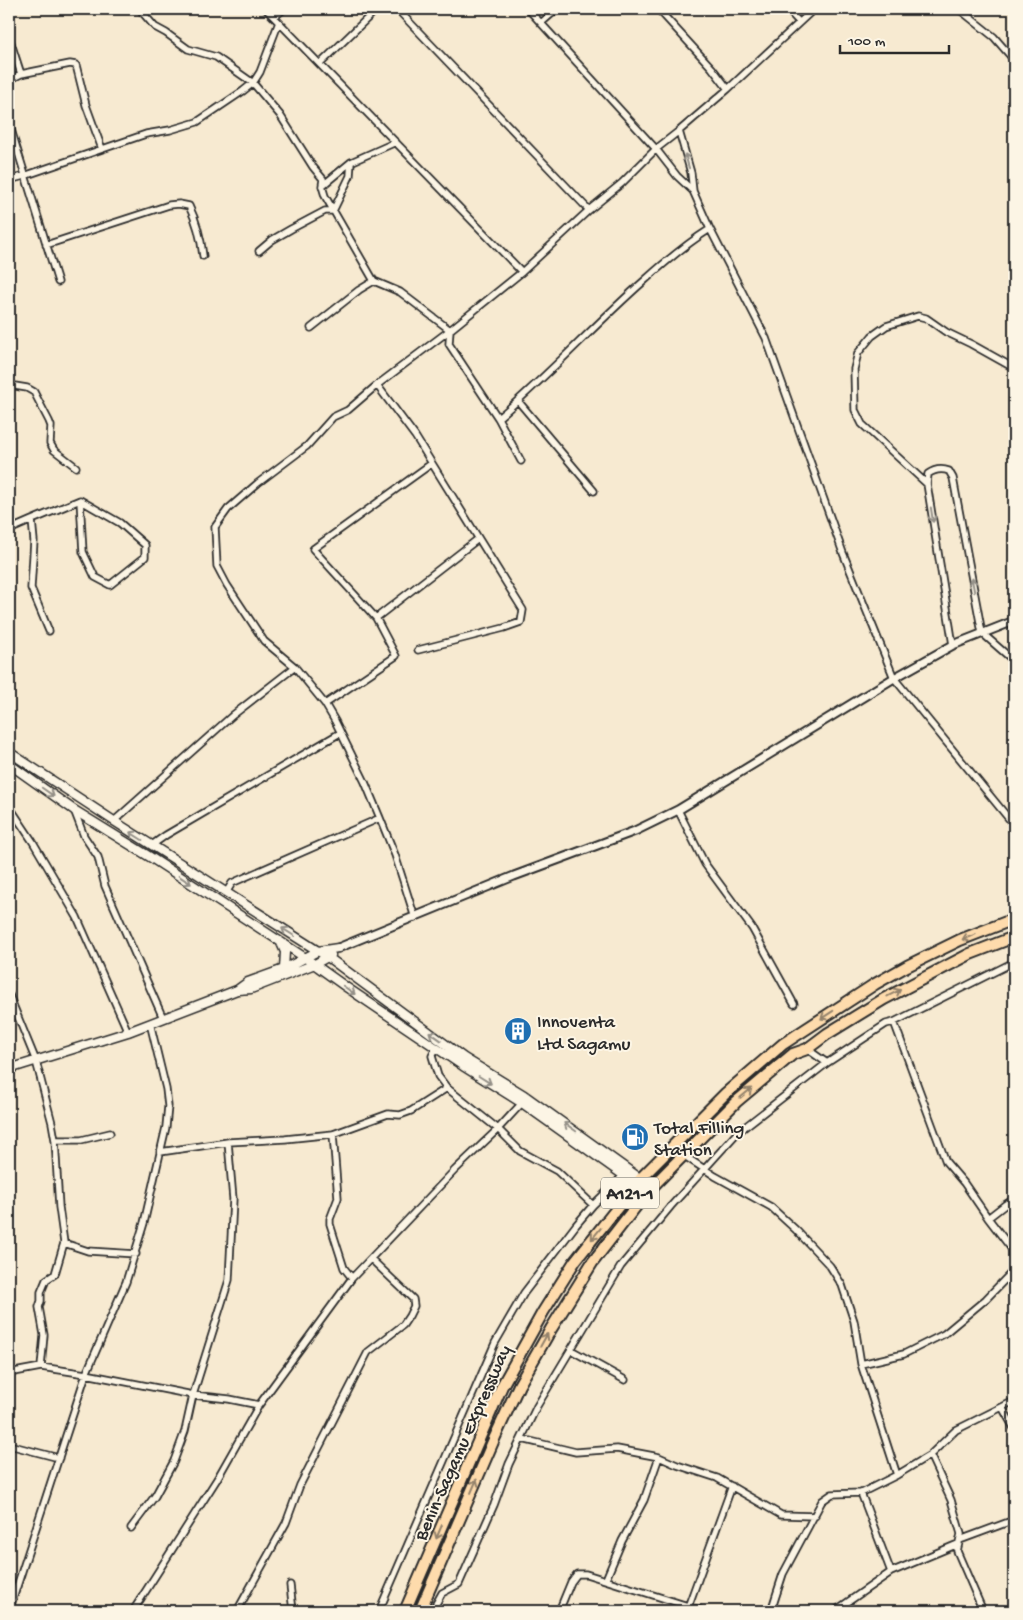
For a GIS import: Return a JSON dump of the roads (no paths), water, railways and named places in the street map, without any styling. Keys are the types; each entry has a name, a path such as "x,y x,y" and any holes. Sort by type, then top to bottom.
{"highway":[{"name":"Benin-Sagamu Expressway","path":"405,1611 502,1386 543,1312 575,1261 639,1181 726,1092 784,1044 875,984 907,966 960,940 1014,918"},
{"name":"Benin-Sagamu Expressway","path":"420,1611 519,1386 592,1262 649,1189 736,1102 792,1054 807,1049 884,998 970,954 1014,937"}],"main road":[{"path":"9,752 114,822 329,958 464,1058 524,1095 649,1189"},
{"path":"9,764 74,810 315,964 624,1175 639,1181"},
{"path":"281,943 285,952 284,969"},
{"path":"237,990 251,989 315,964 329,958 338,948"},
{"path":"9,1069 128,1032 237,990 248,982 284,969 318,951 338,948"},
{"path":"292,972 307,971 329,974"}],"street":[{"path":"266,9 522,272"},
{"path":"274,17 284,9"},
{"path":"320,64 377,9"},
{"path":"397,9 589,210"},
{"path":"528,9 656,149 677,176 693,191"},
{"path":"541,23 557,9"},
{"path":"658,9 712,68 728,89"},
{"path":"787,9 799,22"},
{"path":"415,918 395,855 380,818 365,782 340,733 324,704 295,667 264,641 227,585 216,566 215,527 228,509 258,483 307,446 333,417 348,410 377,385 522,272 589,210 622,183 656,149 728,89 814,9"},
{"path":"959,9 994,37 1014,60"},
{"path":"142,12 155,27 188,49 216,57 253,83 280,115 323,180 322,186 325,196 374,281 400,292 450,330"},
{"path":"9,180 146,134 170,130 197,122 253,83 260,72 279,22"},
{"path":"9,37 21,74"},
{"path":"9,80 21,74 70,64 76,65 86,105 102,149"},
{"path":"9,123 58,282"},
{"path":"679,131 691,173 693,191 710,229 766,338 843,553 894,678 1014,825"},
{"path":"322,186 351,162 396,142"},
{"path":"333,211 350,176 351,162"},
{"path":"46,246 169,205 179,204 189,206 192,211 200,236 203,256"},
{"path":"259,251 272,240 291,229 325,211 333,211"},
{"path":"498,418 626,297 690,241 710,229"},
{"path":"311,328 359,290 374,281"},
{"path":"927,484 862,424 855,410 854,369 858,352 872,336 886,326 918,316 926,318 946,332 1014,368"},
{"path":"450,330 449,344 498,418 521,461"},
{"path":"9,384 27,388 34,392 51,426 50,443 54,450 76,467"},
{"path":"377,385 415,436 523,610 521,622 418,650"},
{"path":"518,401 594,491"},
{"path":"324,704 396,656 376,618 314,550 431,464"},
{"path":"954,645 927,484 928,474 934,470 943,469 949,471 953,478 982,633 1014,661"},
{"path":"80,500 120,523 145,545 145,557 110,585 95,577 83,552 80,500"},
{"path":"9,530 80,500"},
{"path":"32,520 34,541 31,588 49,630"},
{"path":"376,618 478,539"},
{"path":"338,948 514,876 635,831 678,810 894,678 954,645 1014,621"},
{"path":"114,822 233,715 295,667"},
{"path":"152,845 174,830 340,733"},
{"path":"9,806 33,842 77,917 128,1032"},
{"path":"74,810 84,836 98,857 105,886 163,1018"},
{"path":"678,810 705,864 752,928 794,1004"},
{"path":"226,893 232,883 380,818"},
{"path":"432,1611 442,1593 459,1584 494,1505 509,1464 537,1406 620,1266 736,1133 827,1063 886,1024 894,1022 1014,962"},
{"path":"9,995 36,1061 55,1140 59,1207 64,1243 55,1274 46,1280 41,1292 42,1300 38,1307 44,1335 41,1368"},
{"path":"894,1022 946,1162 964,1183 1014,1252"},
{"path":"9,1611 86,1374 126,1282 136,1254 166,1126 168,1106 166,1089 150,1023"},
{"path":"436,1048 432,1056 438,1076 447,1088 498,1129 520,1151 557,1171 593,1205"},
{"path":"807,1049 827,1063"},
{"path":"160,1152 228,1142 333,1134 388,1114 400,1115 411,1111 447,1088"},
{"path":"133,1611 217,1479 259,1405 352,1278 455,1170 522,1104"},
{"path":"55,1140 81,1140 110,1132"},
{"path":"333,1134 338,1198 330,1224 344,1268 352,1278"},
{"path":"131,1528 156,1496 174,1460 185,1430 192,1396 229,1280 233,1199 228,1142"},
{"path":"683,1155 771,1207 830,1266 842,1285 854,1321 861,1364 897,1475"},
{"path":"379,1611 495,1343 524,1293 576,1225 593,1205 624,1175"},
{"path":"988,1218 1014,1199"},
{"path":"64,1243 88,1251 136,1254"},
{"path":"237,1611 286,1523 300,1485 368,1352 402,1324 414,1306 412,1299 371,1259"},
{"path":"861,1364 904,1354 944,1334 986,1300 1014,1270"},
{"path":"571,1350 625,1380"},
{"path":"9,1373 41,1368 86,1374 192,1396 229,1399 259,1405"},
{"path":"771,1611 783,1574 822,1501 832,1494 860,1493 897,1475 930,1455 956,1430 1014,1401"},
{"path":"1002,1407 1014,1428"},
{"path":"522,1439 576,1452 617,1449 659,1457 717,1478 781,1516 815,1516"},
{"path":"9,1446 59,1458"},
{"path":"930,1455 951,1500 961,1534 957,1551 984,1611"},
{"path":"606,1580 622,1541 644,1500 659,1457"},
{"path":"688,1607 732,1486"},
{"path":"860,1493 891,1572"},
{"path":"834,1611 891,1572 1014,1520"},
{"path":"559,1611 571,1582 577,1574 586,1574 704,1611"},
{"path":"290,1585 293,1611"}],"place":[{"name":"Innoventa Ltd Sagamu","path":"518,1031"},
{"name":"Total Filling Station","path":"635,1137"}]}
